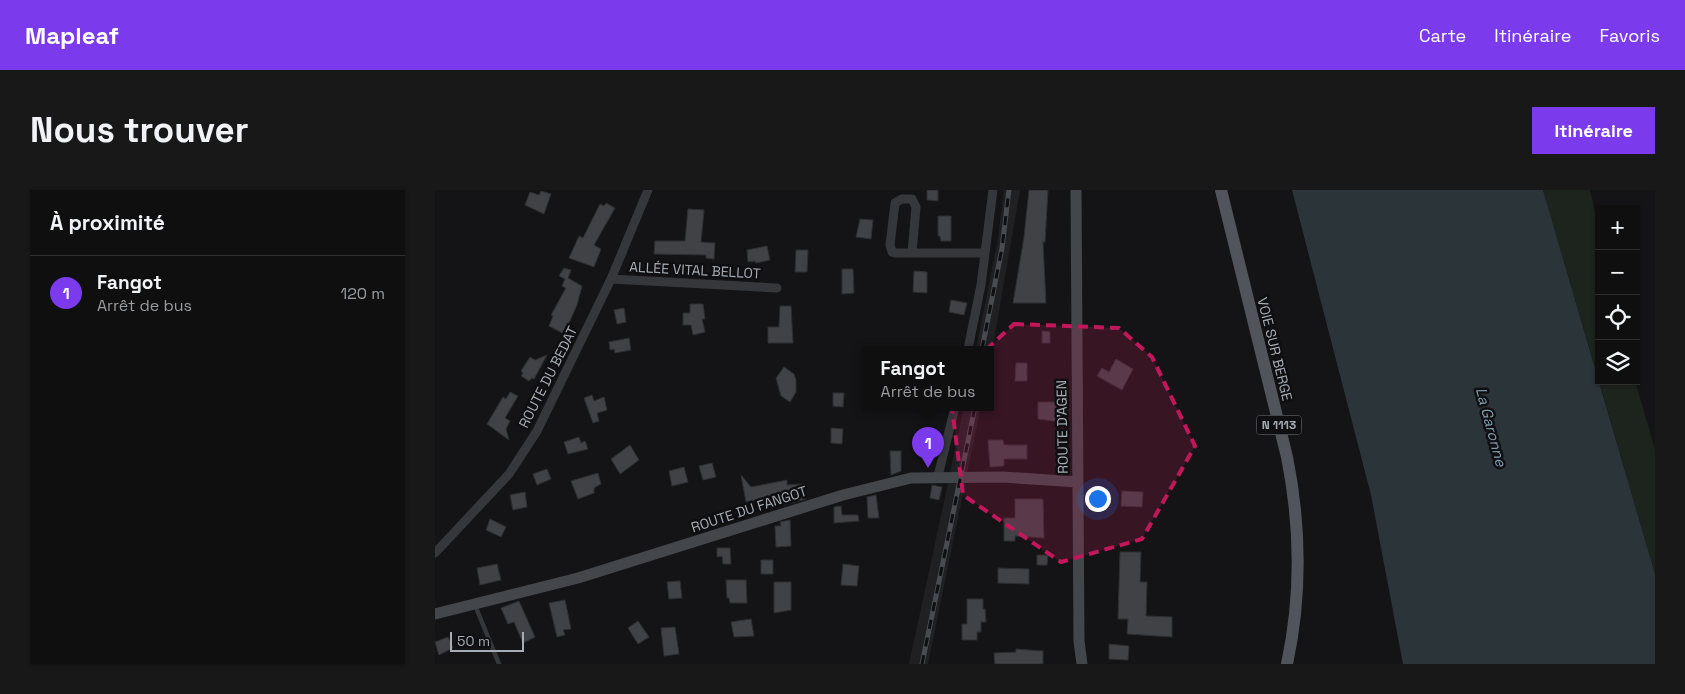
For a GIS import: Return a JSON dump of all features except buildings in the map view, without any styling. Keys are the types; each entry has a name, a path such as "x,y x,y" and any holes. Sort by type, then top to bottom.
{"main road":[{"name":"VOIE SUR BERGE","path":"1221,190 1287,457 1295,500 1299,569 1295,618 1287,664"}],"street":[{"name":"ROUTE DU BEDAT","path":"435,552 509,474 519,459 560,387 611,279 648,190"},
{"path":"969,346 981,285 993,190"},
{"name":"ROUTE D'AGEN","path":"1076,190 1079,641 1082,664"},
{"path":"912,253 916,207 912,199 902,199 895,203 891,250 895,253 912,253 984,253"},
{"name":"ALLÉE VITAL BELLOT","path":"611,279 777,288"},
{"path":"938,476 954,411"},
{"name":"ROUTE DU FANGOT","path":"435,614 578,578 843,495 911,478 938,476 1078,482"}],"lane":[{"path":"475,604 499,664"}],"highlighted area":[{"path":"1014,324 1119,328 1152,357 1195,446 1142,539 1061,562 963,495 949,384"}],"shaded area":[{"path":"1004,190 1020,190 993,346 977,346 998,239"},
{"path":"1543,190 1590,190 1595,212 1595,367"},
{"path":"1600,385 1636,385 1655,449 1655,574"},
{"path":"963,411 980,411 967,473 950,473"},
{"path":"948,483 965,484 928,664 909,664"}],"water":[{"name":"La Garonne","path":"1292,190 1543,190 1595,368 1595,385 1600,385 1655,574 1655,664 1403,664 1371,495"}],"railway":[{"path":"983,346 1002,248 1009,190"},
{"path":"922,664 974,411"}],"place":[{"name":"Fangot","path":"928,468"}]}
